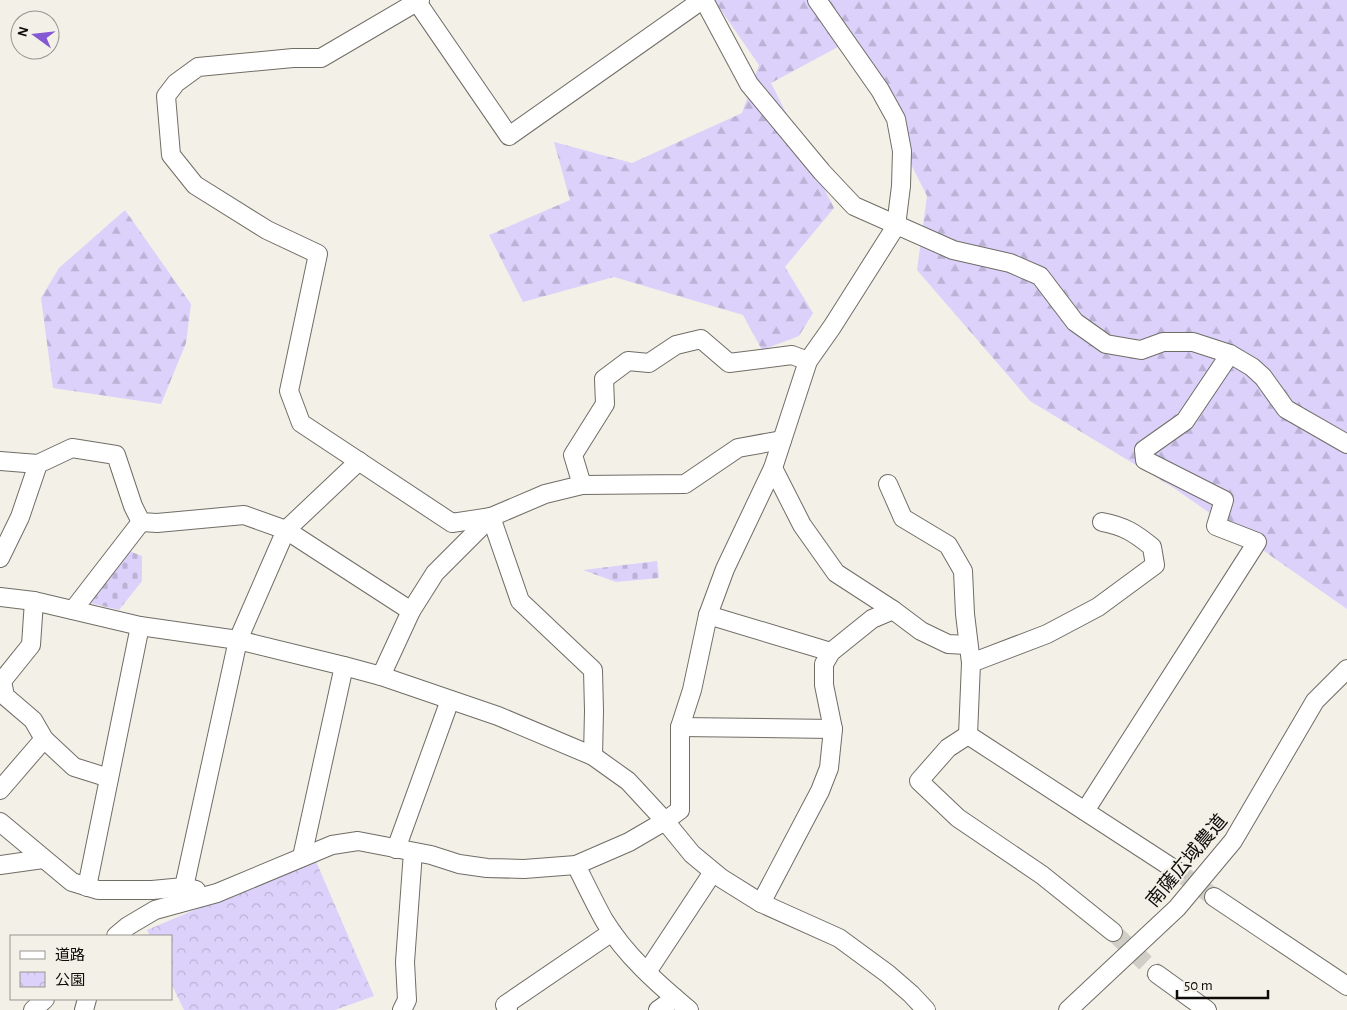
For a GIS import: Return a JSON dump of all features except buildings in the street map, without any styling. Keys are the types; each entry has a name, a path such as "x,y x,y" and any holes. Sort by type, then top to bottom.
{"street":[{"path":"782,440 738,448 685,484 582,485 545,494 491,517 452,523 301,423 289,391 318,254 267,230 195,185 171,155 166,96 176,83 198,68 293,58 321,58 419,1 509,136 703,0 749,84 822,172 854,206 953,250 1010,263 1040,276 1075,322 1106,344 1141,350 1163,342 1193,342 1230,354 1258,372 1286,409 1347,444"},
{"path":"117,935 128,926 155,910 217,893 332,845 358,841 405,850 459,864 487,868 524,869 576,865 629,842 680,810 680,727 692,690 708,615 726,569 773,468 808,360 832,327 896,226 901,186 902,151 896,119 880,90 817,0"},
{"path":"582,485 572,455 604,404 604,379 628,361 650,363 676,344 701,339 728,363 792,355 808,360"},
{"path":"1085,811 1257,542 1216,526 1224,500 1145,460 1144,450 1185,421 1230,354"},
{"path":"0,461 38,464 72,448 116,455 140,522"},
{"path":"184,887 238,640 286,530 359,461"},
{"path":"0,558 20,517 38,464"},
{"path":"773,468 802,525 836,573 893,610 921,631 948,644 968,646"},
{"path":"888,484 903,518 948,544 963,571 968,646 971,663 968,736"},
{"path":"140,522 157,523 244,515 286,530 411,611"},
{"path":"381,676 411,611 434,573 491,517"},
{"path":"491,517 520,601 592,670 594,711 593,756"},
{"path":"74,610 140,522"},
{"path":"971,663 1047,634 1098,607 1155,565 1152,547 1136,534 1120,526 1102,522"},
{"path":"0,597 34,601 140,626 238,640 344,666 381,676 498,716 593,756 628,781 692,854 713,872 762,903 840,938 888,974 926,1010"},
{"path":"34,601 31,645 2,681 5,696 33,720 44,739 74,767 109,778"},
{"path":"762,903 820,791 829,768 834,729 824,685 824,664 831,652 872,619 893,610"},
{"path":"708,615 831,652"},
{"path":"86,887 140,626"},
{"path":"302,857 344,666"},
{"name":"南薩広域農道","path":"1068,1010 1177,908 1233,841 1315,700 1347,669"},
{"path":"402,1010 407,1000 405,850 450,700"},
{"path":"680,727 834,729"},
{"path":"968,736 1177,870"},
{"path":"968,736 948,748 919,781 958,818 1042,875 1113,932"},
{"path":"0,790 44,739"},
{"path":"0,822 72,882 86,887 98,890 152,890 184,887 217,893"},
{"path":"0,865 43,859"},
{"path":"576,865 612,932 647,972 689,1010"},
{"path":"647,972 713,872"},
{"path":"1214,897 1347,986"},
{"path":"508,1010 505,1005 612,932"},
{"path":"1157,974 1207,1010"},
{"path":"658,1010 674,998"},
{"path":"33,1010 44,1000"}],"green space":[{"path":"714,0 1347,0 1347,609 1174,488 1030,401 917,270 927,196 849,41 771,83 834,208 785,267 813,313 799,336 762,350 743,315 614,277 523,302 489,235 570,200 554,142 632,163 742,113 759,65"},
{"path":"125,210 191,304 186,343 161,404 53,388 41,298 59,268"},
{"path":"129,551 142,556 142,581 119,610 90,603"},
{"path":"657,561 659,578 616,582 583,570"},
{"path":"315,859 374,996 335,1010 184,1010 172,985 172,935 150,935 147,930"}],"tunnel":[{"path":"1177,871 1214,897"},
{"path":"1113,932 1157,974"}]}
